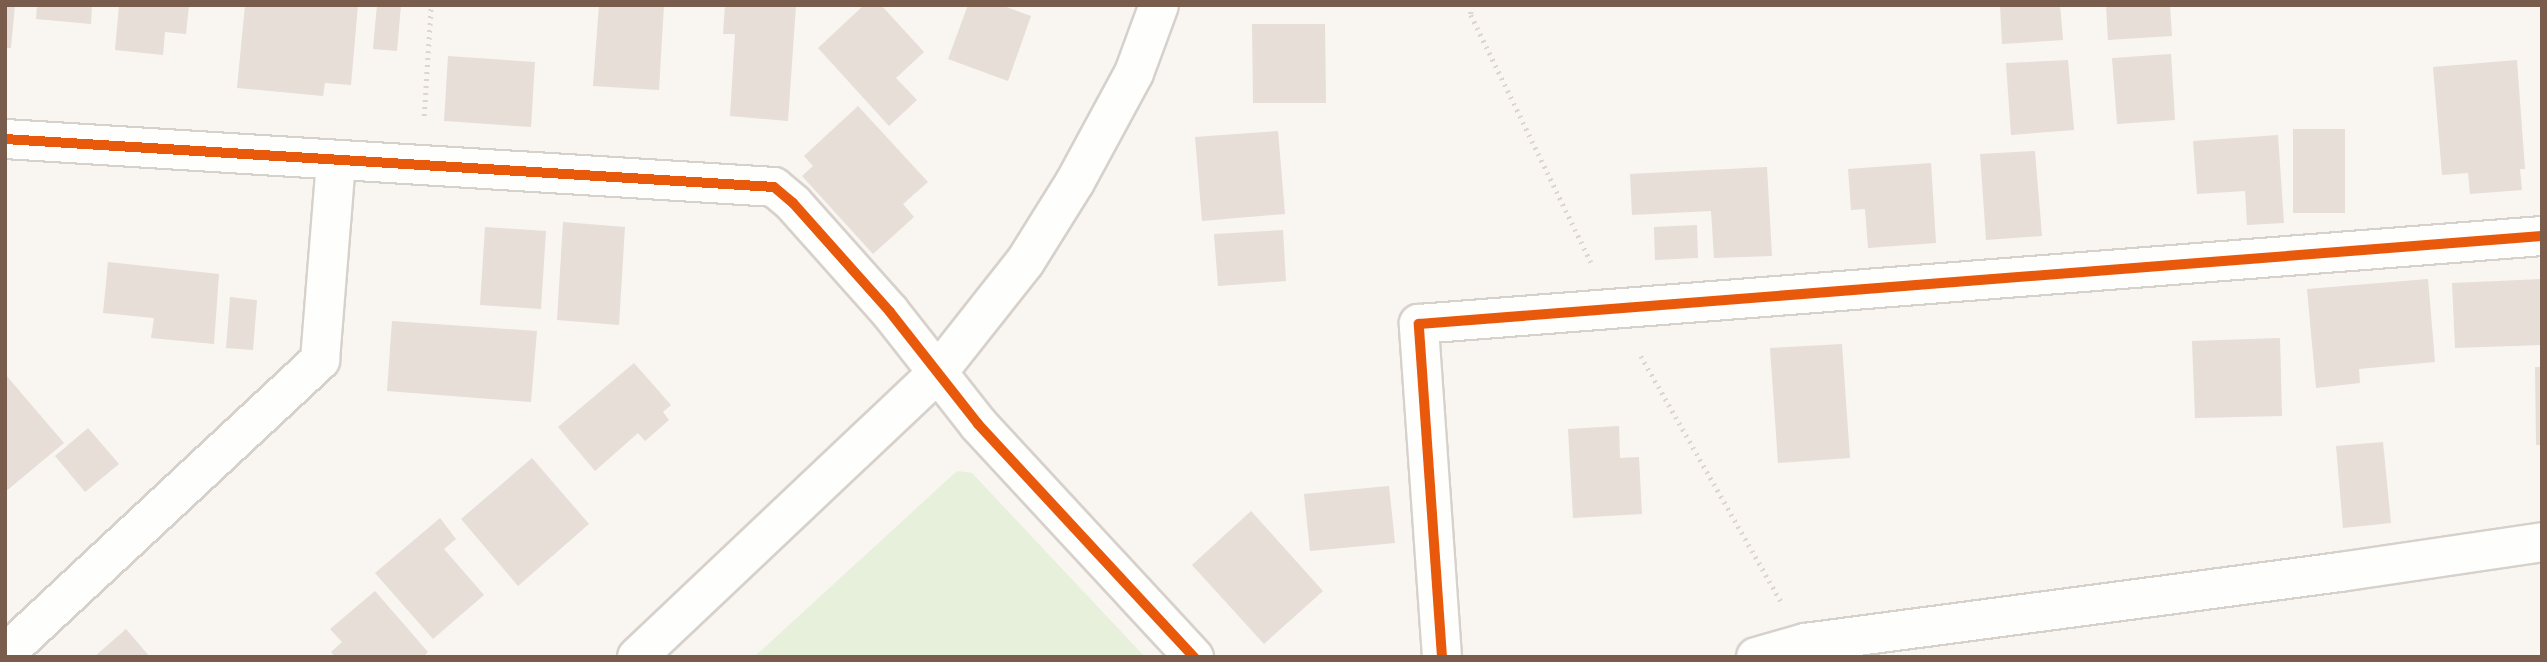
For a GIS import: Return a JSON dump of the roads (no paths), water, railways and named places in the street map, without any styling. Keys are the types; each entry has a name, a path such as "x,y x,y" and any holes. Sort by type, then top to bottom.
{"street":[{"path":"636,657 939,372 1025,262 1075,182 1134,73 1159,5"},
{"path":"5,139 336,162 774,187 793,203 881,302 978,424 1194,657"},
{"path":"9,643 320,360 336,162"},
{"path":"1442,657 1419,324 2542,236"},
{"path":"1756,657 1805,643 2326,574 2542,542"}]}
